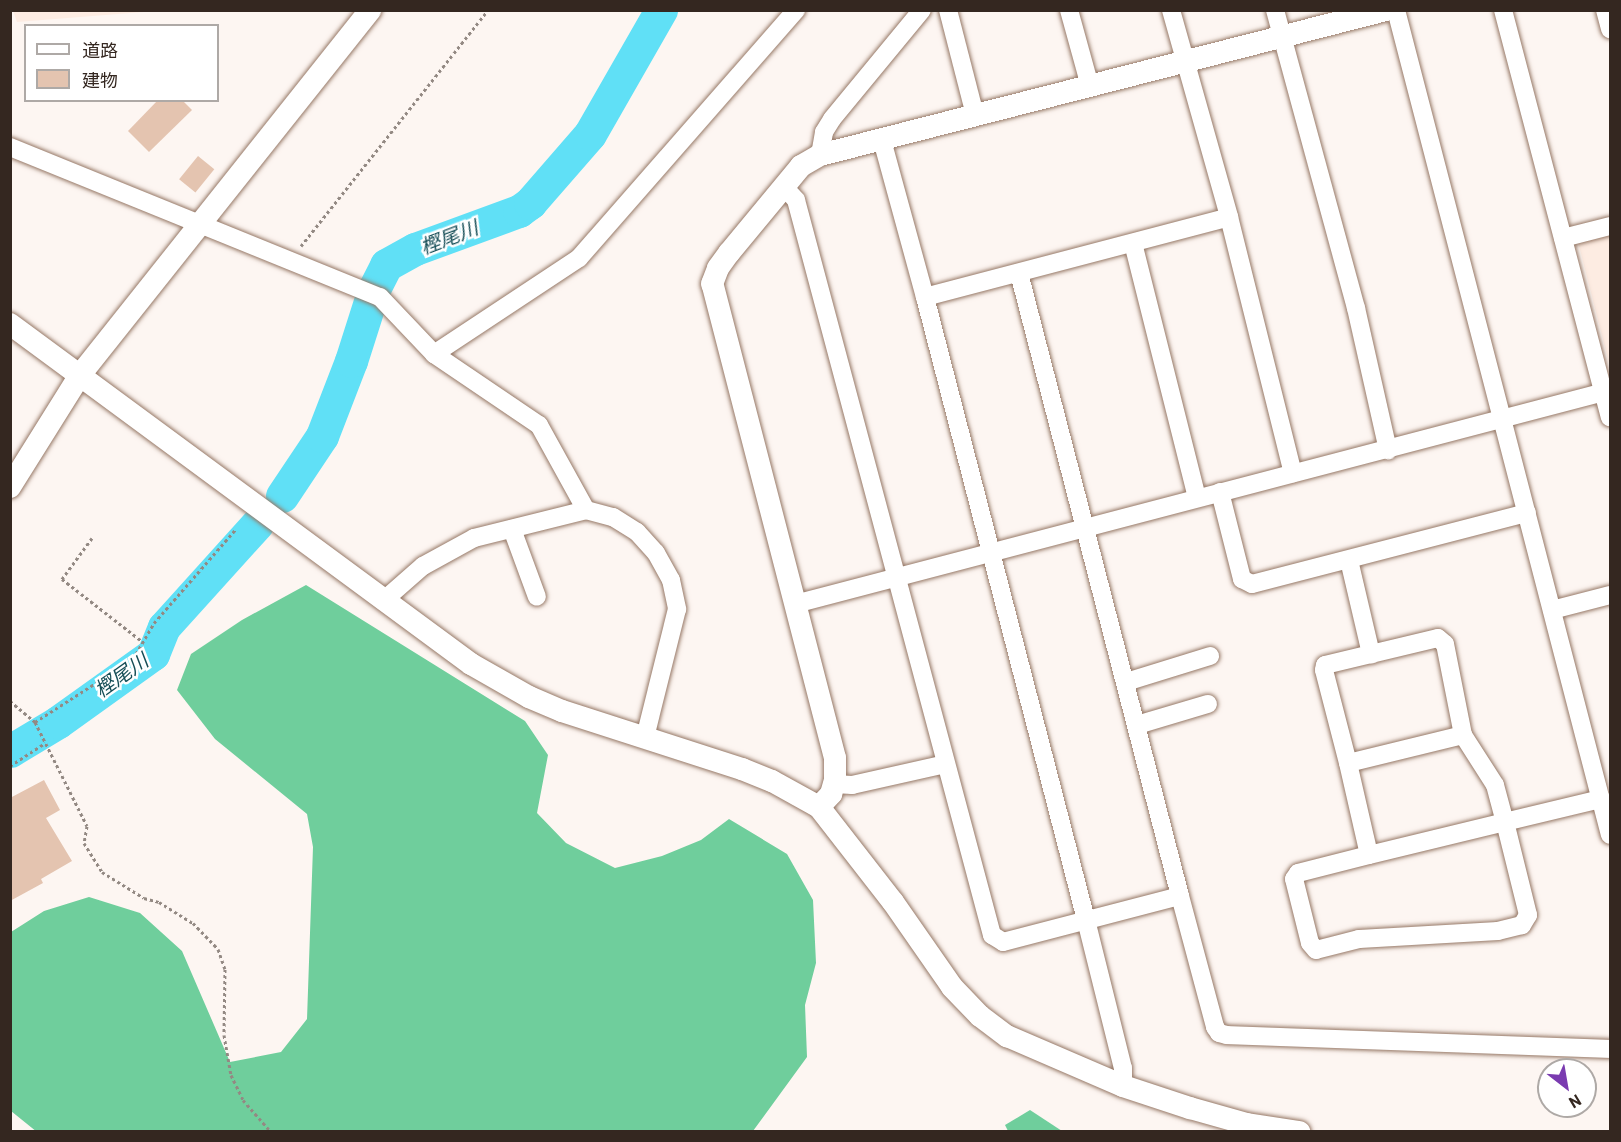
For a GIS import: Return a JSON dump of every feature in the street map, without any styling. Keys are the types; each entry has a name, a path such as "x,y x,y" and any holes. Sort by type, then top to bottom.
{"street":[{"path":"10,487 80,375 370,10"},
{"path":"434,354 579,258 796,10"},
{"path":"820,155 824,132 832,119 922,10"},
{"path":"948,10 975,115"},
{"path":"1069,10 1090,86"},
{"path":"1171,10 1229,217 1293,472"},
{"path":"1275,10 1356,308 1388,450"},
{"path":"819,807 831,794 834,784 835,758 712,285 718,268 783,186 806,162 820,155 1386,10"},
{"path":"1396,10 1611,835"},
{"path":"1503,10 1611,417"},
{"path":"1605,10 1611,29"},
{"path":"882,140 925,297 1086,920 1123,1068 1123,1086"},
{"path":"10,147 289,261 363,288 380,297 434,354 539,425 586,510"},
{"path":"783,186 796,200 992,935 1003,942 1180,896"},
{"path":"925,297 1229,217"},
{"path":"1563,238 1611,226"},
{"path":"1133,243 1197,497"},
{"path":"1019,273 1180,896 1215,1027 1219,1033 1611,1049"},
{"path":"10,324 471,664 529,697 612,729 645,737 772,781 819,807 893,902 952,987 980,1016 1025,1046 1123,1086 1247,1124 1299,1131"},
{"path":"795,604 1293,472 1502,421 1604,392"},
{"path":"1220,492 1242,579 1252,584 1527,513"},
{"path":"383,601 423,566 474,538 586,510 613,517 637,532 656,554 671,580 677,609 645,737"},
{"path":"512,529 537,597"},
{"path":"1349,560 1371,654"},
{"path":"1552,610 1611,595"},
{"path":"1369,855 1324,670 1328,663 1438,638 1442,640 1445,644 1463,735 1491,775 1505,822 1528,915 1522,925 1498,931 1359,939 1316,950 1310,943 1294,879 1298,873 1369,855 1505,822 1601,799"},
{"path":"1126,682 1210,656"},
{"path":"1137,725 1208,704"},
{"path":"1348,763 1463,735"},
{"path":"834,784 852,785 946,764"}],"path":[{"path":"289,261 488,10"},
{"path":"35,722 133,658 154,622 236,529"},
{"path":"92,538 62,579 142,642"},
{"path":"10,701 35,722 87,825 84,843 102,872 144,898 159,902 193,922 218,949 225,969 224,1035 231,1075 243,1100 271,1131"},
{"path":"10,766 45,743"}],"shaded area":[{"path":"13,10 156,11 17,22"},
{"path":"1610,234 1610,367 1578,242"}],"green space":[{"path":"306,585 525,721 548,755 537,813 566,843 615,868 662,856 701,840 729,819 787,854 813,900 816,963 805,1005 807,1057 753,1131 37,1132 11,1111 11,932 44,911 89,897 140,913 182,951 230,1062 281,1052 307,1019 313,847 307,814 215,739 177,690 191,654 242,620"},
{"path":"1030,1110 1062,1131 1008,1131 1005,1125"}],"building":[{"path":"156,102 184,102 192,110 149,152 128,131"},
{"path":"198,156 214,169 195,193 179,179"},
{"path":"44,780 60,810 46,818 72,861 41,879 43,883 10,901 10,798"}],"waterway":[{"name":"樫尾川","path":"282,496 322,436 351,361 374,289 386,265 415,249 519,211 530,203 590,134 661,10"},
{"name":"樫尾川","path":"10,751 58,722 153,654 164,627 257,524"}]}
